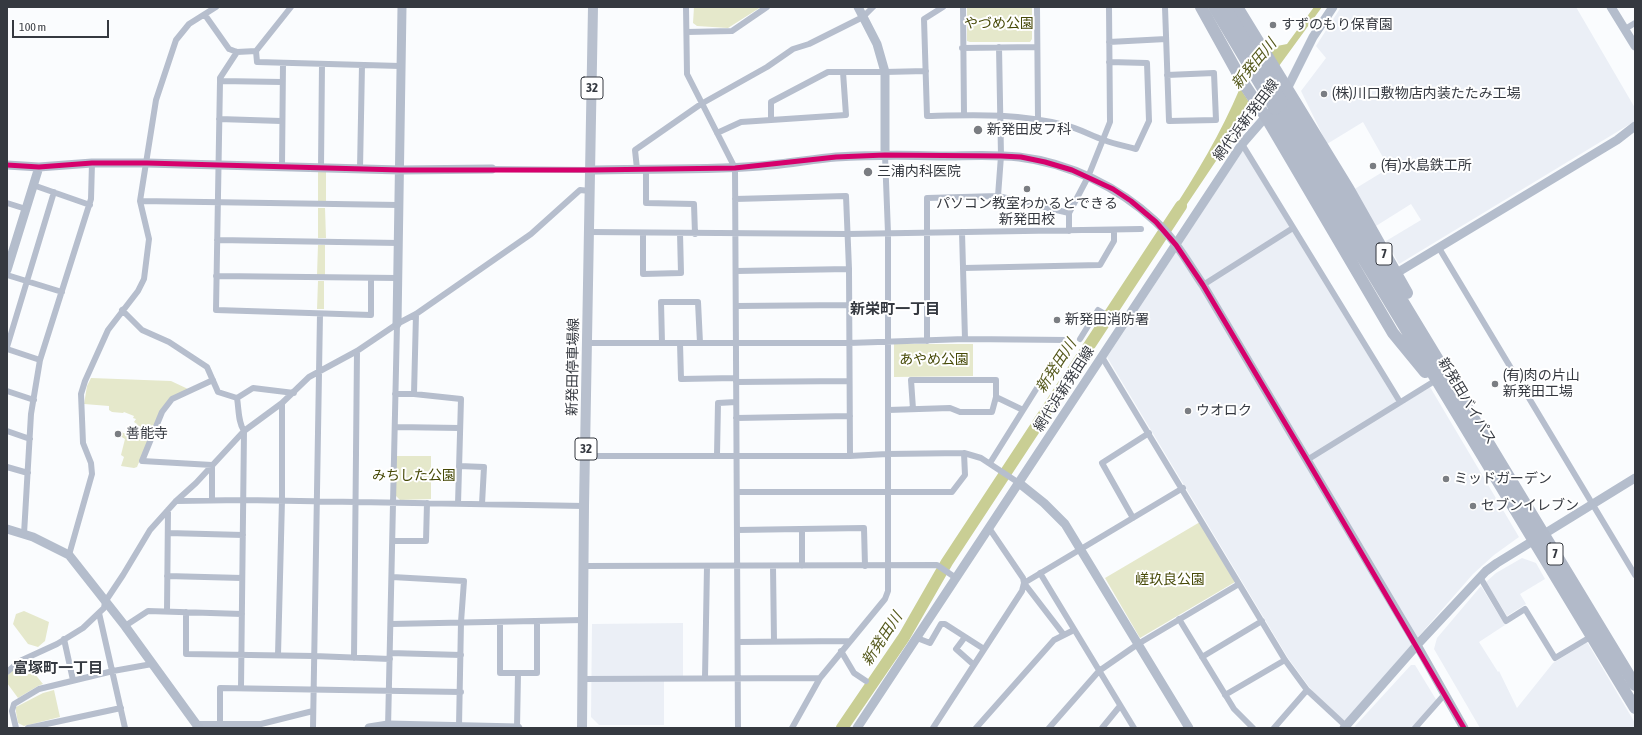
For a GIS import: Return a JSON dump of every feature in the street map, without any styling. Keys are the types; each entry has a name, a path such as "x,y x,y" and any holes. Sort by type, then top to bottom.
{"highway":[{"name":"7","path":"1201,7 1242,81 1257,104 1274,109"},
{"name":"7","path":"1214,7 1274,109"},
{"name":"7","path":"1225,7 1274,109 1393,333 1454,409"},
{"name":"7","path":"1237,7 1349,190 1395,274 1452,371 1476,422"},
{"name":"新発田バイパス","path":"1274,109 1476,422 1592,636 1635,708"},
{"name":"新発田バイパス","path":"1340,210 1454,409 1635,685"}],"main road":[{"name":"新発田停車場線","path":"582,728 584,506 593,7"}],"street":[{"path":"69,555 92,474 91,463 83,443 81,394 85,381 108,330 138,291 144,279 149,239 140,201 156,100 176,40 188,24 216,7"},
{"path":"290,7 256,51 257,62 400,66"},
{"path":"388,727 396,394 402,7"},
{"path":"686,7 687,74 735,168 735,344 739,677 738,728"},
{"path":"687,32 732,31 767,7"},
{"path":"792,728 820,678 885,599 888,591 888,233 884,72 876,44 858,7"},
{"path":"695,234 694,204 646,204 641,169 635,150 701,104 767,67 793,49 809,44 863,17 874,7"},
{"path":"943,7 924,19 927,116 1000,115 1038,119 1065,125 1094,135 1103,140 1136,150 1149,121 1147,63 1109,62"},
{"path":"963,7 962,48 964,115"},
{"path":"1037,7 1038,119"},
{"path":"1069,231 1069,213 1088,176 1110,122 1109,7"},
{"path":"1165,7 1167,75 1169,121 1216,120 1214,73 1167,75"},
{"name":"網代浜新発田線","path":"858,728 918,638 952,576 989,528 1016,481 1102,357 1242,144 1274,109 1288,89 1312,37 1334,7"},
{"path":"1611,7 1635,46"},
{"path":"205,15 229,49 237,52 256,51"},
{"path":"1625,29 1635,23"},
{"path":"1109,42 1166,39"},
{"path":"998,47 1001,156 998,196"},
{"path":"962,48 1037,47"},
{"path":"237,52 220,78 216,310 372,315 371,278"},
{"path":"282,166 281,121 283,63"},
{"path":"321,167 322,64"},
{"path":"360,169 362,65"},
{"path":"771,120 771,102 828,72 926,71"},
{"path":"717,133 741,122 846,115 843,72"},
{"path":"220,81 282,82"},
{"path":"219,119 281,121"},
{"path":"1395,274 1617,140 1635,126"},
{"path":"1242,144 1400,402"},
{"path":"7,165 39,167 92,163 147,163 400,170 590,170 735,168 836,157 885,155 1001,156 1045,162 1088,176 1131,201 1170,236 1203,285 1417,645 1464,728"},
{"path":"24,534 31,414 40,360 90,205 92,163"},
{"path":"7,270 39,167"},
{"path":"33,185 90,205"},
{"path":"7,672 20,661 83,628 99,613 104,608 105,602 150,530 244,431 282,403 309,377 357,351 397,324 416,314 531,234 580,190 590,191"},
{"path":"40,360 7,348 54,192"},
{"path":"736,199 846,196 849,269 850,456"},
{"path":"926,341 927,198 998,196 1069,213"},
{"path":"140,201 399,205"},
{"path":"7,203 26,209"},
{"path":"1203,285 1293,228"},
{"path":"589,232 848,234 1140,229"},
{"path":"964,268 1100,266 1114,241 1114,230"},
{"path":"962,232 965,339"},
{"path":"643,233 644,274 681,273 680,233"},
{"path":"217,240 398,243"},
{"path":"1439,248 1635,575"},
{"path":"736,270 849,269"},
{"path":"7,275 62,292"},
{"path":"216,276 398,278"},
{"path":"662,343 661,302 698,302 700,344"},
{"path":"736,306 849,305"},
{"path":"122,310 142,330 169,342 207,367 218,392 237,398 253,388 294,393"},
{"path":"1080,339 1098,310 1124,324"},
{"path":"313,728 320,314"},
{"path":"414,394 416,314"},
{"path":"587,343 735,344 849,343 965,339 1067,340 990,463"},
{"path":"680,344 681,379 849,380"},
{"path":"354,658 357,351"},
{"path":"1102,357 1183,488 1285,660 1307,690 1346,727 1417,645 1480,577 1497,563 1635,478"},
{"path":"212,465 142,461 162,412 172,399 213,380"},
{"path":"888,410 950,408 960,412 992,412 996,398 996,380 911,380 913,409"},
{"path":"1307,460 1433,382"},
{"path":"7,391 34,400"},
{"path":"396,394 414,394 461,399 458,504"},
{"path":"237,398 240,414 239,424 244,431 241,688"},
{"path":"996,398 1024,410"},
{"path":"717,455 718,403 736,402"},
{"path":"278,655 282,500 282,403"},
{"path":"736,418 850,416"},
{"path":"395,427 460,428"},
{"path":"7,431 30,439"},
{"path":"1133,518 1102,462 1149,433"},
{"path":"586,456 850,456 887,454 964,454 981,458 1016,481 1044,503 1065,524 1189,728"},
{"path":"737,492 952,492 965,475 964,454"},
{"path":"212,465 212,500"},
{"path":"459,466 484,467 482,504"},
{"path":"7,467 28,473"},
{"path":"933,728 1022,591 1024,583 1183,488"},
{"path":"176,501 282,500 584,506"},
{"path":"393,541 426,541 427,503"},
{"path":"167,611 168,510"},
{"path":"737,530 864,528 865,566"},
{"path":"989,528 1023,578 1024,583 1064,635"},
{"path":"7,529 24,534 69,555 125,626 197,726 220,724 261,724 313,711"},
{"path":"802,529 802,566"},
{"path":"168,533 243,535"},
{"path":"584,566 937,566 952,576"},
{"path":"705,678 707,566"},
{"path":"773,566 774,641"},
{"path":"1040,573 1134,728"},
{"path":"167,576 242,578"},
{"path":"392,577 464,581 461,622 461,692 459,726"},
{"path":"1480,577 1506,622 1525,609 1555,658 1592,636"},
{"path":"1049,728 1099,671 1138,644 1239,584"},
{"path":"125,626 148,611 242,614"},
{"path":"186,612 186,654 354,658 461,655"},
{"path":"99,613 125,728"},
{"path":"1179,619 1234,709 1253,728"},
{"path":"391,624 583,620"},
{"path":"500,622 500,672 537,673 537,621"},
{"path":"1202,658 1262,621"},
{"path":"918,638 930,642 942,624 945,624 984,649"},
{"path":"976,728 1054,640 1074,630"},
{"path":"965,636 956,649 974,665"},
{"path":"64,639 73,680"},
{"path":"738,642 850,641"},
{"path":"842,651 854,673 866,682"},
{"path":"1225,695 1285,660"},
{"path":"16,728 12,711 14,704 39,689 113,671 152,664"},
{"path":"368,728 459,726 517,728 518,673"},
{"path":"583,679 739,677 820,678"},
{"path":"220,724 220,688 461,692"},
{"path":"1274,728 1307,690"},
{"path":"1415,728 1445,694"},
{"path":"1102,728 1120,706"},
{"path":"28,728 121,708"}],"shaded area":[{"path":"1314,7 1322,7 1279,66 1271,52 1277,46 1287,44"},
{"path":"1341,7 1576,7 1635,108 1635,121 1399,264 1386,241 1421,220 1411,204 1376,226 1353,190 1389,168 1363,122 1327,144 1301,91 1326,58 1316,46"},
{"path":"1240,88 1249,102 1234,133 1230,146 1220,155 1175,222 1169,216 1208,154"},
{"path":"1243,150 1399,406 1430,387 1519,537 1494,555 1473,574 1345,721 1318,699 1288,658 1107,357"},
{"path":"1522,558 1536,563 1545,579 1520,594 1526,604 1507,616 1486,582 1496,573"},
{"path":"1481,586 1505,625 1479,642 1498,672 1499,671 1517,708 1553,663 1587,642 1635,723 1635,728 1480,728 1434,649 1437,638"},
{"path":"683,623 683,681 664,681 664,725 599,725 591,717 592,624"},
{"path":"1411,665 1415,665 1437,701 1413,728 1356,728 1355,726"}],"green space":[{"path":"694,7 761,7 728,28 697,26 693,23"},
{"name":"やづめ公園","path":"967,7 1032,7 1032,39 1030,42 967,41"},
{"path":"318,171 326,171 326,202 318,202"},
{"path":"318,208 325,208 326,238 318,238"},
{"path":"318,245 325,245 325,275 317,275"},
{"path":"318,281 324,281 324,309 317,309"},
{"name":"あやめ公園","path":"894,344 973,344 973,376 894,377"},
{"path":"91,378 171,381 188,389 171,398 159,414 137,467 121,466 124,457 121,455 125,439 120,436 121,432 129,435 131,429 135,431 137,424 134,422 136,419 133,418 134,416 124,412 112,412 109,410 109,406 84,404 87,386"},
{"name":"みちした公園","path":"396,456 431,456 431,499 400,500 396,496"},
{"name":"嵯玖良公園","path":"1200,522 1235,582 1140,638 1105,578"},
{"path":"24,611 49,622 45,641 38,647 28,644 13,624 16,614"},
{"path":"25,662 43,684 18,698 7,683 7,676 16,667"},
{"path":"54,690 60,717 24,726 18,723 16,707 43,693"}],"waterway":[{"name":"新発田川","path":"842,728 904,637 947,562 1181,206"}],"cycle path":[{"path":"7,165 39,167 92,163 147,163 400,170 590,170 735,168 836,157 885,155 1021,157 1072,170 1113,189 1131,201 1156,222 1176,245 1203,285 1464,728"}],"place":[{"name":"すずのもり保育園","path":"1273,25"},
{"name":"(株)川口敷物店内装たたみ工場","path":"1324,94"},
{"name":"新発田皮フ科","path":"978,130"},
{"name":"(有)水島鉄工所","path":"1373,166"},
{"name":"三浦内科医院","path":"868,172"},
{"name":"パソコン教室わかるとできる 新発田校","path":"1027,189"},
{"name":"新発田消防署","path":"1057,320"},
{"name":"(有)肉の片山 新発田工場","path":"1495,384"},
{"name":"ウオロク","path":"1188,411"},
{"name":"善能寺","path":"118,434"},
{"name":"ミッドガーデン","path":"1446,479"},
{"name":"セブンイレブン","path":"1473,506"}],"district":[{"name":"新栄町一丁目","path":"895,309"},
{"name":"富塚町一丁目","path":"58,668"}]}
